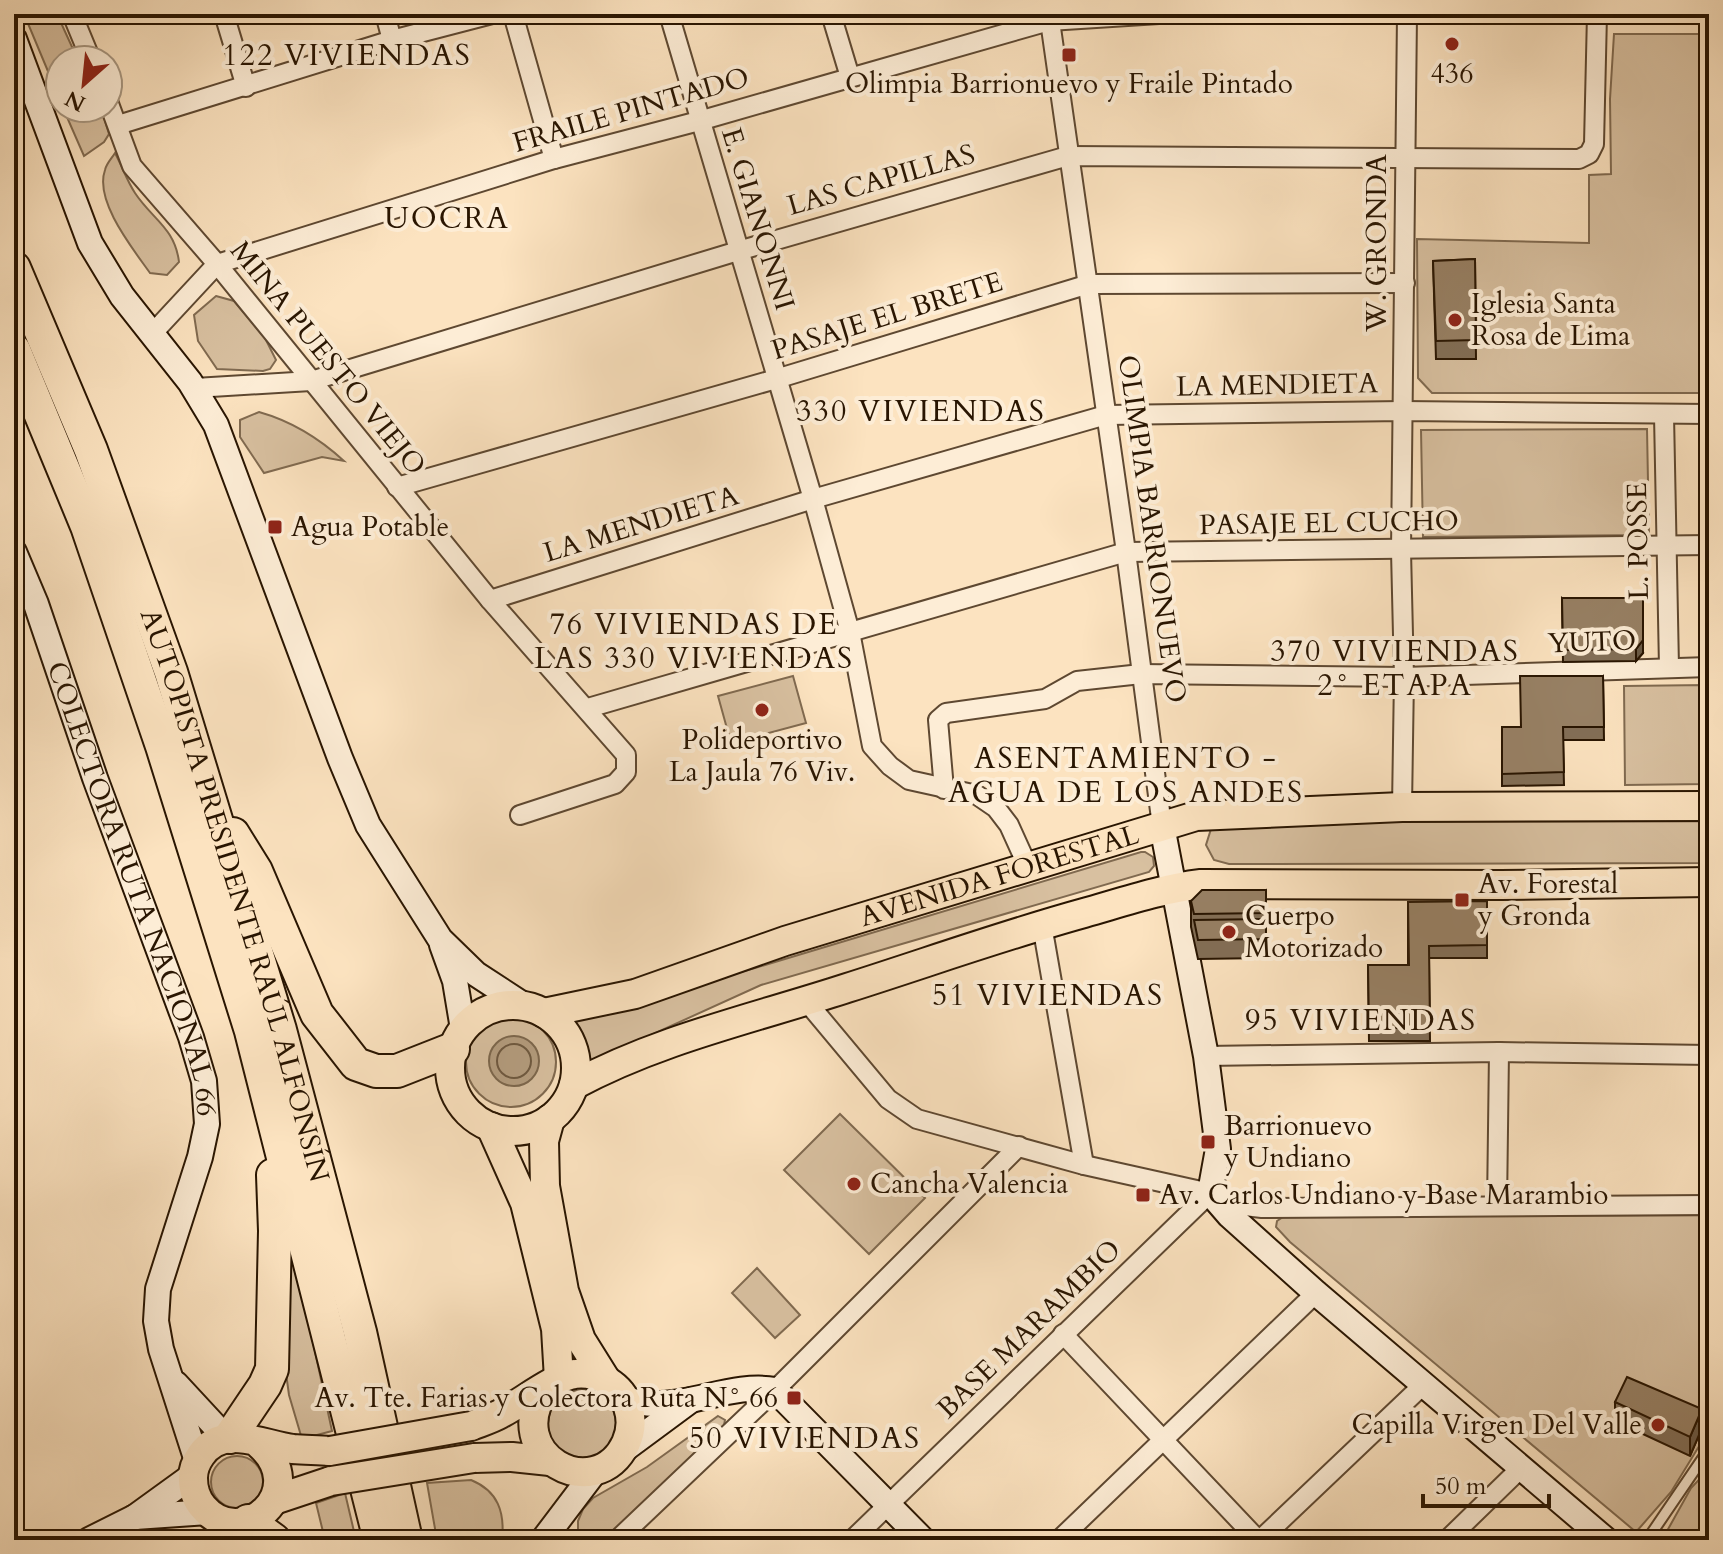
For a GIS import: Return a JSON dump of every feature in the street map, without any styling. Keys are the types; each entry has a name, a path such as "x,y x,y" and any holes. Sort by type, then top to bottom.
{"highway":[{"name":"AUTOPISTA PRESIDENTE RAÚL ALFONSÍN","path":"14,268 91,450 171,672 280,1030 360,1332 406,1540"},
{"name":"AUTOPISTA PRESIDENTE RAÚL ALFONSÍN","path":"14,350 87,526 162,746 251,1031 380,1540"},
{"path":"205,788 256,871 317,1014 356,1064 376,1071 397,1071 458,1039"},
{"path":"238,1439 272,1369 275,1231 269,1108"},
{"path":"229,1523 274,1540"}],"main road":[{"name":"AVENIDA FORESTAL","path":"534,1009 635,994 785,941 1196,816 1402,807 1709,806"},
{"path":"574,1085 653,1048 807,1002 1042,925 1172,888 1201,884 1709,882"},
{"path":"504,1005 534,1009 560,1026 571,1044 576,1064 574,1085 565,1104 550,1119 532,1128 511,1131 491,1127 472,1116 459,1100 451,1081 449,1061 458,1039 484,1011 504,1005"},
{"path":"491,1127 525,1203 556,1329 552,1384 537,1402 532,1417 533,1433 539,1448 550,1461 564,1469 580,1472 596,1470 614,1460 622,1451 629,1436 631,1420 615,1389 581,1340 564,1291 545,1186 544,1141 550,1119"},
{"path":"238,1439 269,1452 279,1478 274,1500 261,1515 229,1523 194,1489 195,1468 205,1450 238,1439 293,1449 330,1451 471,1426 575,1374 591,1375 615,1389"},
{"path":"274,1500 331,1481 474,1458 550,1461"}],"street":[{"path":"72,14 84,44"},
{"path":"224,14 246,87"},
{"path":"385,14 392,40"},
{"path":"118,125 392,40 492,14"},
{"path":"513,14 554,159"},
{"name":"E. GIANONNI","path":"669,14 850,632 872,746 890,766 909,780 977,795 996,808 1009,825 1028,867"},
{"path":"831,14 850,77"},
{"name":"FRAILE PINTADO","path":"151,335 217,264 554,159 699,121 1047,16 1159,14"},
{"path":"1319,14 1450,14"},
{"name":"LAS CAPILLAS","path":"195,388 311,381 738,251 1068,156 1579,159 1589,154 1594,144 1597,14"},
{"name":"W. GRONDA","path":"1402,807 1404,677 1401,551 1407,15"},
{"name":"OLIMPIA BARRIONUEVO","path":"1047,16 1089,284 1162,826 1206,1056 1218,1149 1210,1193"},
{"path":"14,39 84,231 113,283 195,388 216,425 361,808 380,847 440,939 476,974 534,1009"},
{"name":"MINA PUESTO VIEJO","path":"118,125 132,166 217,264 490,600 588,708 626,755 626,772 615,784 520,815"},
{"name":"PASAJE EL BRETE","path":"397,487 776,379 1089,284 1405,283"},
{"name":"LA MENDIETA","path":"490,600 813,499 1106,415 1403,411 1709,414"},
{"name":"L. POSSE","path":"1664,415 1669,667"},
{"name":"PASAJE EL CUCHO","path":"588,708 1126,552 1709,545"},
{"name":"COLECTORA RUTA NACIONAL 66","path":"14,552 36,604 204,1081 207,1124 200,1157 158,1289 156,1321 195,1468"},
{"name":"YUTO","path":"944,789 938,720 946,713 1045,699 1077,681 1141,674 1404,677 1709,667"},
{"path":"1042,925 1084,1165"},
{"path":"440,939 455,981 458,1039"},
{"path":"807,1002 888,1099 917,1119 1084,1165 1210,1193 1245,1206 1709,1205"},
{"path":"1497,1206 1499,1052"},
{"path":"1206,1056 1499,1052 1709,1055"},
{"path":"617,1540 775,1390 1019,1146"},
{"path":"1210,1193 1229,1215 1316,1293 1606,1540"},
{"name":"BASE MARAMBIO","path":"852,1540 1210,1193"},
{"path":"1059,1540 1316,1293"},
{"path":"1063,1334 1264,1539 1423,1385"},
{"path":"171,1378 238,1439"},
{"path":"615,1389 634,1402 653,1403 759,1387 775,1390 923,1540"},
{"path":"622,1451 693,1399"},
{"path":"1447,1540 1522,1467"},
{"path":"89,1540 135,1517 195,1468"},
{"path":"543,1540 596,1470"},
{"path":"135,1517 229,1523"}],"lane":[{"path":"1647,1540 1709,1449"}],"shaded area":[{"path":"24,14 57,14 71,44 44,44 44,62"},
{"path":"1614,34 1709,34 1709,393 1432,393 1418,378 1417,239 1589,243 1589,175 1611,174 1610,99"},
{"path":"70,124 106,124 109,134 104,142 84,156"},
{"path":"115,153 129,184 168,232 177,250 179,262 167,275 150,273 110,210 103,182 106,168"},
{"path":"216,296 234,301 265,338 276,360 270,369 217,369 198,341 194,315"},
{"path":"259,412 304,432 344,461 322,457 264,473 240,437 240,420"},
{"path":"1647,429 1649,535 1423,537 1421,430"},
{"name":"Polideportivo La Jaula 76 Viv.","path":"793,676 806,723 731,743 718,696"},
{"path":"1706,685 1707,784 1625,785 1624,686"},
{"path":"1709,821 1709,863 1229,864 1214,860 1206,845 1211,829 1226,822"},
{"path":"1141,852 1153,857 1154,866 1149,872 761,985 585,1065 583,1040 567,1020 755,968"},
{"path":"511,1017 528,1021 543,1030 552,1045 556,1062 552,1079 543,1094 528,1103 511,1107 494,1103 479,1094 470,1079 466,1062 470,1045 479,1030 494,1021"},
{"name":"Cancha Valencia","path":"840,1114 925,1198 869,1254 784,1170"},
{"path":"1709,1215 1709,1430 1671,1492 1636,1532 1276,1227 1277,1221 1283,1217"},
{"path":"291,1239 332,1431 302,1439 289,1395 285,1366"},
{"path":"757,1268 800,1315 775,1338 732,1293"},
{"path":"582,1390 606,1400 616,1424 606,1448 582,1458 558,1448 548,1424 558,1400"},
{"path":"718,1416 725,1420 724,1425 612,1534 595,1540 578,1532 583,1509 593,1498 647,1467"},
{"path":"237,1456 255,1464 263,1482 255,1500 237,1508 219,1500 211,1482 219,1464"},
{"path":"1709,1469 1709,1540 1662,1540 1691,1488"},
{"path":"471,1480 488,1490 498,1504 502,1540 437,1540 427,1483"},
{"path":"345,1493 356,1540 325,1540 316,1503"}],"water":[{"path":"514,1036 532,1043 539,1061 532,1079 514,1086 496,1079 489,1061 496,1043"}],"building":[{"name":"Iglesia Santa Rosa de Lima","path":"1475,259 1476,340 1436,341 1433,261"},
{"path":"1562,598 1643,598 1643,640 1636,649 1563,650"},
{"path":"1520,676 1603,676 1604,727 1563,727 1564,772 1502,774 1502,727 1521,727"},
{"path":"1202,890 1266,890 1266,913 1194,914 1191,901"},
{"path":"1487,901 1487,945 1429,946 1430,1028 1369,1028 1368,965 1409,965 1408,902"},
{"name":"Cuerpo Motorizado","path":"1266,919 1266,939 1198,940 1194,920"},
{"path":"1627,1377 1702,1409 1690,1437 1615,1402"}],"place":[{"name":"436","path":"1452,44"},
{"name":"Olimpia Barrionuevo y Fraile Pintado","path":"1069,55"},
{"name":"Iglesia Santa Rosa de Lima","path":"1455,320"},
{"name":"Agua Potable","path":"275,527"},
{"name":"Polideportivo La Jaula 76 Viv.","path":"762,710"},
{"name":"Av. Forestal y Gronda","path":"1462,900"},
{"name":"Cuerpo Motorizado","path":"1229,932"},
{"name":"Barrionuevo y Undiano","path":"1208,1142"},
{"name":"Cancha Valencia","path":"854,1184"},
{"name":"Av. Carlos Undiano y Base Marambio","path":"1143,1195"},
{"name":"Av. Tte. Farias y Colectora Ruta N° 66","path":"794,1398"},
{"name":"Capilla Virgen Del Valle","path":"1658,1425"}],"district":[{"name":"122 VIVIENDAS","path":"347,55"},
{"name":"UOCRA","path":"447,218"},
{"name":"330 VIVIENDAS","path":"921,411"},
{"name":"76 VIVIENDAS DE LAS 330 VIVIENDAS","path":"694,641"},
{"name":"370 VIVIENDAS 2° ETAPA","path":"1395,668"},
{"name":"ASENTAMIENTO - AGUA DE LOS ANDES","path":"1126,775"},
{"name":"51 VIVIENDAS","path":"1048,995"},
{"name":"95 VIVIENDAS","path":"1361,1020"},
{"name":"50 VIVIENDAS","path":"805,1438"}]}
